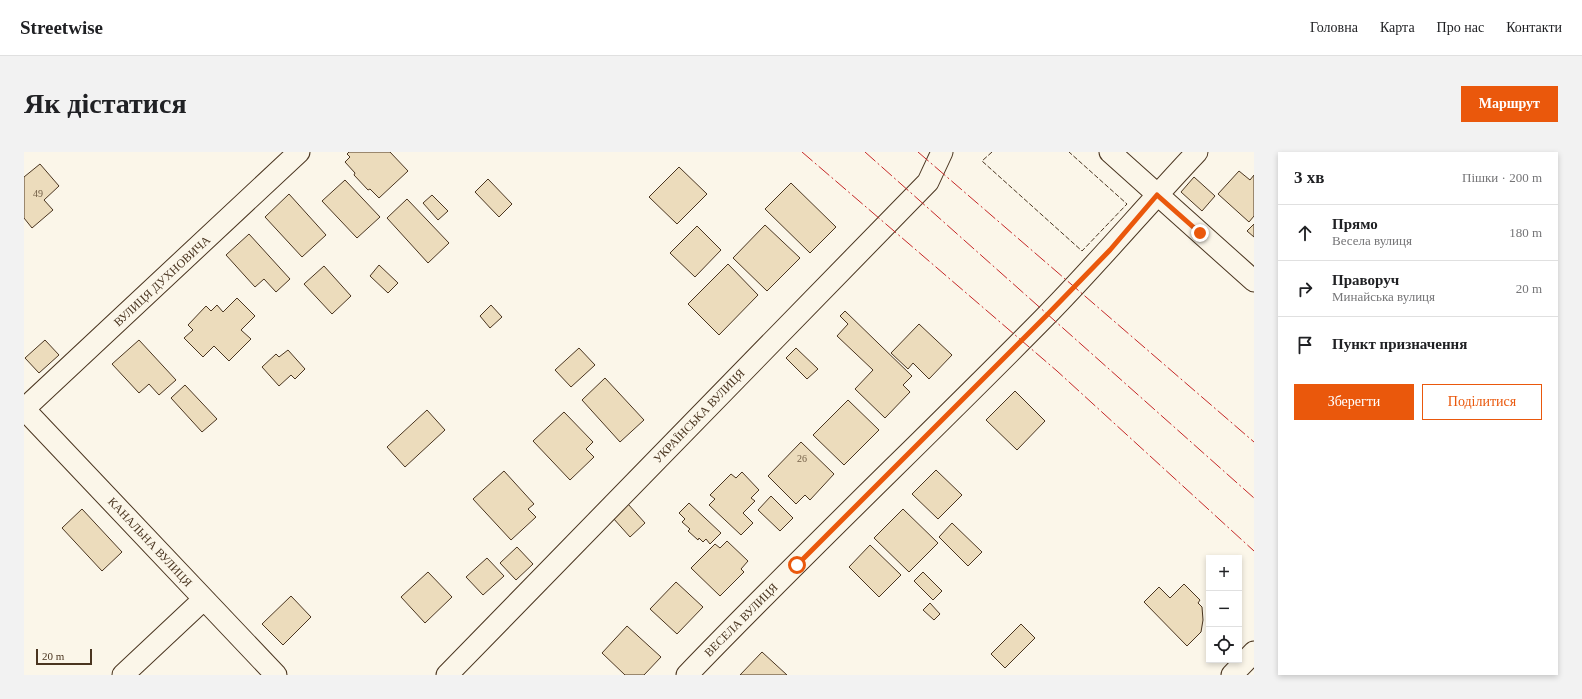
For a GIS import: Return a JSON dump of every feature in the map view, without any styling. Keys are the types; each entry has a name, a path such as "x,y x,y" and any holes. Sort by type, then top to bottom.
{"street":[{"name":"ВУЛИЦЯ ДУХНОВИЧА","path":"24,409 299,152"},
{"name":"УКРАЇНСЬКА ВУЛИЦЯ","path":"447,675 928,182 942,152"},
{"path":"1110,152 1254,280"},
{"name":"ВЕСЕЛА ВУЛИЦЯ","path":"687,675 1046,316 1110,250 1157,195 1197,152"},
{"name":"КАНАЛЬНА ВУЛИЦЯ","path":"24,409 276,675"},
{"path":"123,675 204,599"},
{"path":"1232,675 1254,652"}],"building":[{"path":"349,152 390,152 408,171 379,198 370,189 368,190 354,175 355,173 345,162 350,157 347,154"},
{"path":"40,164 59,186 44,200 53,210 32,228 24,218 24,177"},
{"path":"679,167 707,194 677,224 649,197"},
{"path":"1239,171 1250,180 1254,175 1254,216 1249,222 1218,194"},
{"path":"1194,177 1215,196 1202,211 1181,192"},
{"path":"488,179 512,204 499,217 475,192"},
{"path":"345,180 380,217 357,238 322,201"},
{"path":"791,183 836,227 810,253 765,209"},
{"path":"289,194 326,235 302,257 265,217"},
{"path":"432,195 448,211 438,220 423,203"},
{"path":"407,199 449,243 428,263 387,218"},
{"path":"1254,224 1254,237 1247,231"},
{"path":"765,225 800,258 767,291 733,258"},
{"path":"697,226 721,250 695,277 670,253"},
{"path":"249,234 290,279 276,292 264,279 255,287 226,255"},
{"path":"728,264 758,295 719,335 688,304"},
{"path":"379,265 398,283 388,293 370,276"},
{"path":"324,266 351,296 332,314 304,284"},
{"path":"237,298 255,316 241,330 251,339 229,361 214,346 203,357 184,338 193,330 188,325 206,306 211,311 217,305 223,312"},
{"path":"491,305 502,317 490,328 480,316"},
{"path":"845,311 912,376 903,385 910,392 885,418 855,389 873,370 837,336 848,324 840,316"},
{"path":"919,324 952,355 929,379 913,363 908,369 891,353"},
{"path":"45,340 59,355 39,373 25,358"},
{"path":"139,340 176,380 159,395 149,384 139,393 112,364"},
{"path":"579,348 595,365 571,387 555,370"},
{"path":"796,348 818,369 807,379 786,358"},
{"path":"288,350 305,369 295,379 291,375 279,386 262,367 276,354 279,357"},
{"path":"605,378 644,420 620,442 582,400"},
{"path":"185,385 217,419 202,432 171,398"},
{"path":"1015,391 1045,421 1017,450 986,420"},
{"path":"848,400 879,430 844,465 813,435"},
{"path":"427,410 445,430 405,467 387,447"},
{"path":"564,412 593,442 586,449 594,457 570,480 533,441"},
{"path":"801,442 834,474 810,500 805,495 796,504 768,476"},
{"path":"936,470 962,495 938,519 912,494"},
{"path":"504,471 534,504 528,509 536,517 511,540 473,499"},
{"path":"742,472 759,490 751,498 755,501 743,513 753,523 741,535 709,505 715,499 710,495 731,474 736,478"},
{"path":"771,496 793,518 780,531 758,510"},
{"path":"689,503 721,533 710,544 706,539 703,542 699,538 698,540 688,531 690,529 682,522 685,519 679,513"},
{"path":"628,504 645,523 630,537 613,518"},
{"path":"82,509 122,552 102,571 62,528"},
{"path":"903,509 938,543 909,572 874,538"},
{"path":"952,523 982,552 968,566 939,537"},
{"path":"727,541 748,561 741,569 744,572 720,596 691,568 715,544 720,548"},
{"path":"870,545 901,575 879,597 849,567"},
{"path":"517,547 533,564 516,580 500,563"},
{"path":"487,558 504,576 483,595 466,577"},
{"path":"428,572 452,597 425,623 401,597"},
{"path":"923,572 942,591 933,600 914,581"},
{"path":"676,582 703,607 677,634 650,609"},
{"path":"1184,584 1200,600 1198,603 1202,607 1203,620 1201,632 1187,646 1144,602 1159,587 1170,598"},
{"path":"291,596 311,617 283,645 262,624"},
{"path":"930,603 940,614 934,620 923,610"},
{"path":"1021,624 1035,638 1005,668 991,654"},
{"path":"627,626 661,657 644,675 625,675 602,653"},
{"path":"762,652 787,675 740,675"}],"fence":[{"path":"992,152 982,161 1082,251 1127,204 1069,152"}],"power":[{"path":"802,152 1057,371 1254,551"},
{"path":"865,152 1254,498"},
{"path":"918,152 1254,442"}],"route":[{"path":"797,565 1046,316 1110,250 1157,195 1200,233"}]}
